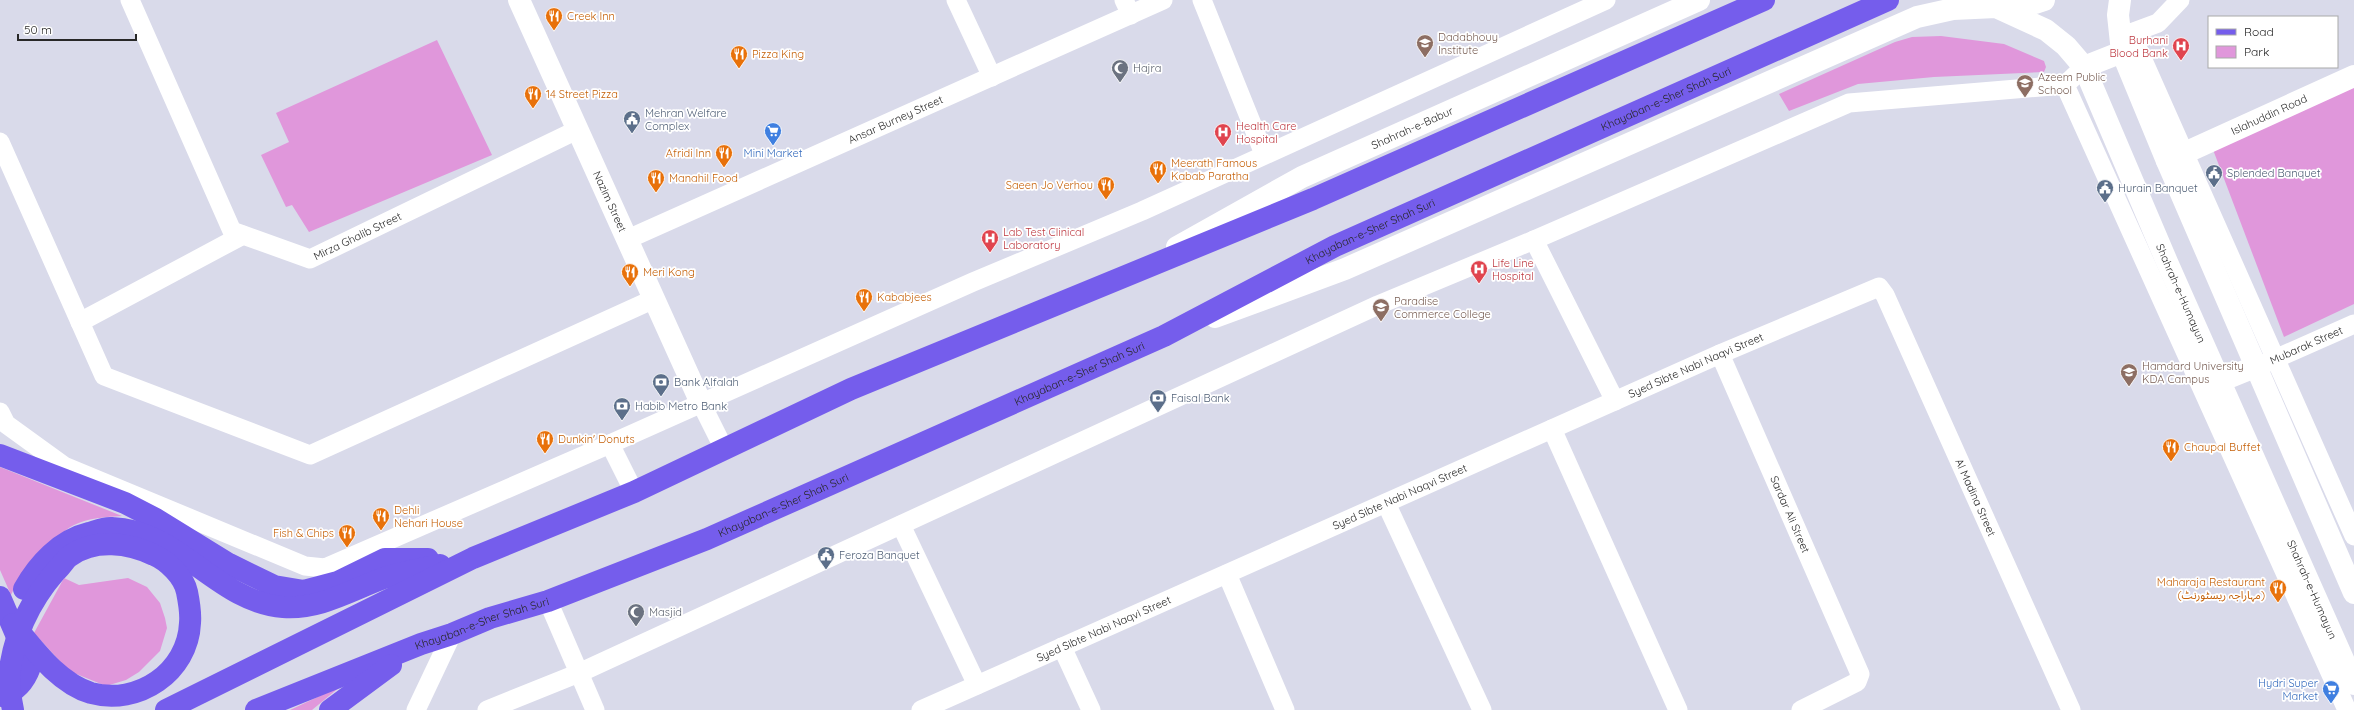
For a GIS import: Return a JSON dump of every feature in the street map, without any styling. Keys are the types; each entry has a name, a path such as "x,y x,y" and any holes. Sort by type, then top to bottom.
{"main road":[{"name":"Nazim Street","path":"519,0 701,403"},
{"name":"Shahrah-e-Babur","path":"1133,272 1302,177 1699,0"},
{"path":"166,710 473,558 634,492 851,389 1133,272 1313,200 1764,0"},
{"name":"Khayaban-e-Sher Shah Suri","path":"256,710 421,644 452,634 490,618 548,601 707,539 1164,336 1335,246 1888,0"},
{"path":"1956,0 1996,7"},
{"path":"1164,336 1345,268 1917,17 1953,10 2035,3 2044,0"},
{"path":"2120,0 2118,15 2124,42 2267,363 2351,579"},
{"name":"Shahrah-e-Humayun","path":"1996,7 2046,30 2066,46 2084,67 2220,381 2354,684"},
{"path":"2084,67 2124,42"},
{"name":"Islahuddin Road","path":"2175,157 2354,76"},
{"path":"2220,381 2267,363"},
{"path":"0,455 125,503 156,519 228,564 274,586 304,591 338,582 385,559 473,558"},
{"path":"0,646 12,612 27,584 45,560 61,545 80,535 111,528 141,532 174,549 218,581 260,603 284,607 313,605 350,593 385,578 473,558"},
{"path":"13,710 10,672 12,658 24,615 45,583 70,556 90,547 114,543 138,547 164,559 178,575 186,590 190,623 182,654 167,676 150,687 131,694 104,710"},
{"path":"0,597 13,624 30,667 26,678 18,688 0,696"},
{"path":"13,624 49,666 67,681 91,693 110,695 131,694"},
{"path":"330,710 421,644"}],"street":[{"name":"Mirza Ghalib Street","path":"130,0 232,231 310,260 577,130"},
{"path":"956,0 992,77"},
{"name":"Ansar Burney Street","path":"628,239 992,77 1127,7 1163,0"},
{"path":"1202,0 1264,154"},
{"path":"0,412 6,424 64,466 305,566 325,568 610,444 973,282 1142,212 1264,154 1606,0"},
{"path":"2124,42 2158,23 2180,0"},
{"path":"487,710 580,673 1378,305 1534,240 1849,103 2065,85 2084,67"},
{"path":"2065,85 2347,710"},
{"path":"0,142 104,376 310,455 654,299"},
{"path":"80,322 243,235"},
{"path":"1534,240 1615,401"},
{"name":"Syed Sibte Nabi Naqvi Street","path":"921,710 1720,354 1878,287"},
{"name":"Al Madina Street","path":"1878,287 1889,302 2070,710"},
{"name":"Mubarak Street","path":"2267,363 2354,324"},
{"name":"Sardar Ali Street","path":"1720,354 1860,674 1857,682 1801,710"},
{"path":"2267,363 2354,536"},
{"path":"701,403 724,449"},
{"path":"1552,429 1678,710"},
{"path":"610,444 634,492"},
{"path":"1386,503 1482,710"},
{"path":"901,525 977,685"},
{"path":"1227,574 1285,710"},
{"path":"548,601 595,710"},
{"path":"416,710 452,634"},
{"path":"1062,647 1091,710"}],"green space":[{"path":"1941,36 2004,44 2044,61 2046,67 2044,72 1934,77 1858,84 1789,111 1779,94 1895,42 1912,37"},
{"path":"437,40 492,155 309,232 292,205 286,207 261,155 289,142 276,113"},
{"path":"2354,84 2354,304 2284,337 2212,147"},
{"path":"0,467 122,516 91,519 74,525 66,530 47,546 38,556 22,577 11,595 0,570"},
{"path":"64,578 79,585 128,578 147,587 160,603 165,618 167,628 160,651 139,672 126,680 106,686 69,671 34,633"},
{"path":"341,686 312,710 290,710"}],"place":[{"name":"Creek Inn","path":"554,31"},
{"name":"Dadabhouy Institute","path":"1425,58"},
{"name":"Burhani Blood Bank","path":"2181,61"},
{"name":"Pizza King","path":"739,69"},
{"name":"Hajra","path":"1120,83"},
{"name":"Azeem Public School","path":"2025,98"},
{"name":"14 Street Pizza","path":"533,109"},
{"name":"Mehran Welfare Complex","path":"632,134"},
{"name":"Mini Market","path":"773,146"},
{"name":"Health Care Hospital","path":"1223,147"},
{"name":"Afridi Inn","path":"724,168"},
{"name":"Meerath Famous Kabab Paratha","path":"1158,184"},
{"name":"Splended Banquet","path":"2214,188"},
{"name":"Manahil Food","path":"656,193"},
{"name":"Saeen Jo Verhou","path":"1106,200"},
{"name":"Hurain Banquet","path":"2105,203"},
{"name":"Lab Test Clinical Laboratory","path":"990,253"},
{"name":"Life Line Hospital","path":"1479,284"},
{"name":"Meri Kong","path":"630,287"},
{"name":"Kababjees","path":"864,312"},
{"name":"Paradise Commerce College","path":"1381,322"},
{"name":"Hamdard University KDA Campus","path":"2129,387"},
{"name":"Bank Alfalah","path":"661,397"},
{"name":"Faisal Bank","path":"1158,413"},
{"name":"Habib Metro Bank","path":"622,421"},
{"name":"Dunkin' Donuts","path":"545,454"},
{"name":"Chaupal Buffet","path":"2171,462"},
{"name":"Dehli Nehari House","path":"381,531"},
{"name":"Fish & Chips","path":"347,548"},
{"name":"Feroza Banquet","path":"826,570"},
{"name":"Maharaja Restaurant (مہاراجہ ریسٹورنٹ)","path":"2278,603"},
{"name":"Masjid","path":"636,627"},
{"name":"Hydri Super Market","path":"2331,704"}]}
